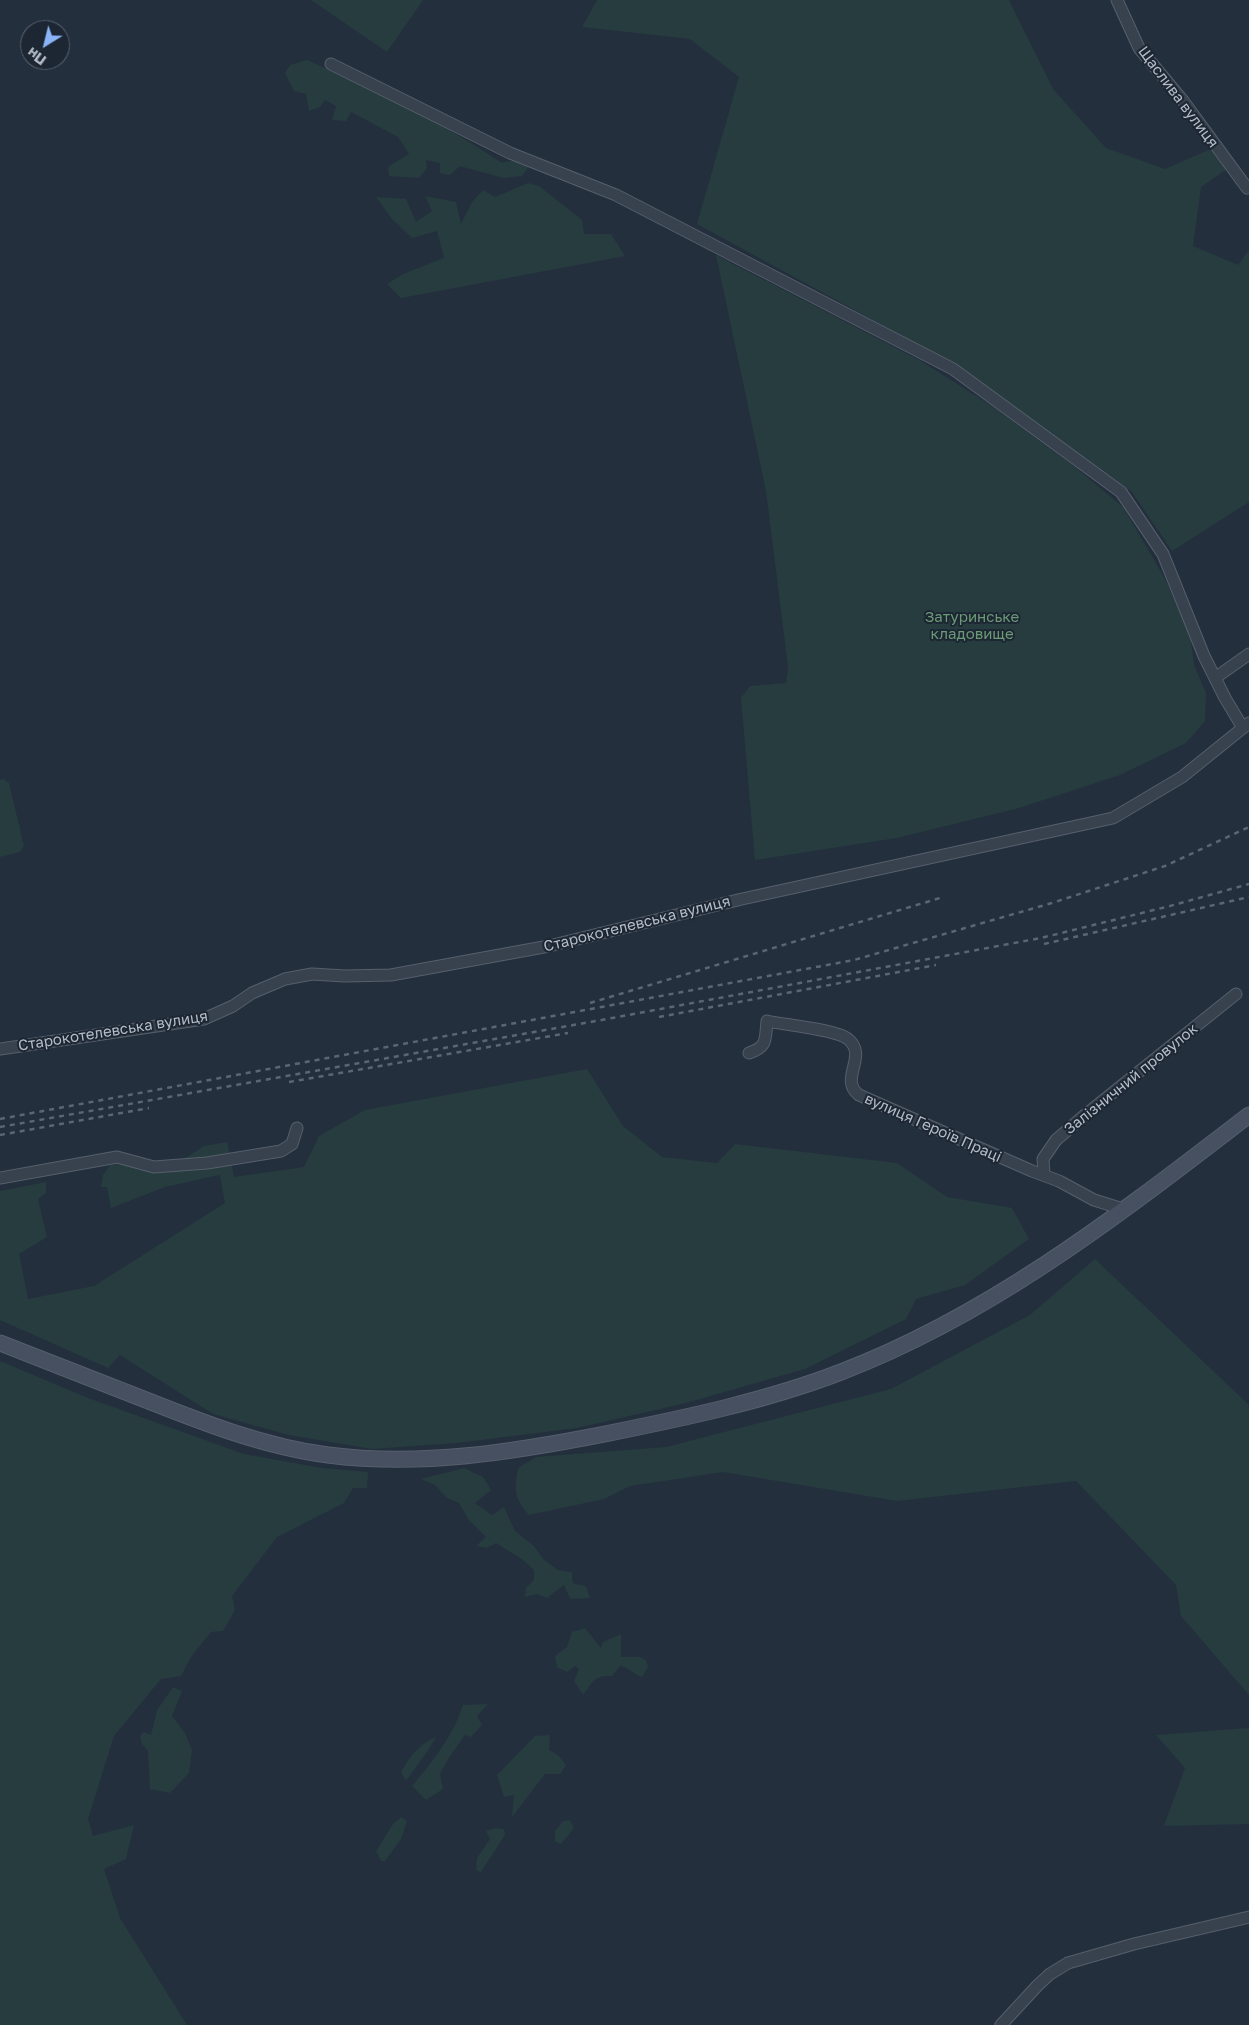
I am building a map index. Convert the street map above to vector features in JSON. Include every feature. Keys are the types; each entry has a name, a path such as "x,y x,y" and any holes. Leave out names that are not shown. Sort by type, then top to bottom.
{"main road":[{"path":"0,1343 194,1419 278,1446 326,1455 385,1460 459,1458 556,1444 740,1403 840,1372 927,1333 977,1307 1066,1251 1247,1122"}],"street":[{"name":"Щаслива вулиця","path":"1117,0 1139,48 1184,102 1248,189"},
{"path":"331,64 502,149 616,195 953,369 1121,492 1163,554 1215,678 1225,698 1246,725"},
{"path":"1215,678 1249,654"},
{"name":"Старокотелевська вулиця","path":"0,1049 204,1018 233,1006 252,993 285,979 312,974 345,976 391,975 549,946 742,899 1114,818 1182,777 1246,725"},
{"name":"Залізничний провулок","path":"1044,1174 1042,1159 1056,1140 1236,994"},
{"name":"вулиця Героїв Праці","path":"749,1053 760,1049 764,1043 767,1021 836,1034 848,1039 855,1048 856,1057 850,1084 853,1091 859,1096 1032,1171 1044,1174 1094,1200 1123,1209"},
{"path":"0,1178 117,1157 154,1167 207,1163 281,1151 292,1144 297,1128"},
{"path":"1002,2025 1038,1984 1050,1974 1068,1964 1134,1944 1249,1917"}],"green space":[{"path":"311,0 423,0 387,52"},
{"path":"597,0 1009,0 1053,89 1106,148 1165,169 1213,148 1227,169 1201,187 1193,246 1238,265 1249,250 1249,502 1172,551 1132,492 959,367 697,224 739,77 690,39 582,27"},
{"path":"307,60 407,107 456,134 502,163 515,160 529,166 522,176 503,178 460,166 450,175 440,173 440,163 426,160 427,168 419,178 389,176 388,167 409,154 398,137 351,112 346,121 332,120 336,106 325,100 320,107 309,111 306,94 294,91 285,73 290,65"},
{"path":"528,183 539,186 582,220 584,234 611,234 625,256 401,298 387,284 403,274 444,258 437,231 412,238 392,219 376,197 406,199 416,222 432,211 425,196 456,202 461,224 472,202 483,190 495,197"},
{"name":"Затуринське кладовище","path":"716,255 921,361 995,408 1075,467 1123,507 1164,577 1190,634 1194,665 1206,693 1205,721 1186,743 1120,775 1019,808 897,838 755,860 741,698 750,686 786,683 788,667 766,491"},
{"path":"4,779 9,783 24,846 20,852 0,857 0,780"},
{"path":"587,1069 623,1126 662,1157 717,1163 735,1144 897,1163 947,1197 1012,1208 1029,1239 965,1285 916,1299 906,1319 805,1369 686,1403 577,1428 457,1443 372,1449 289,1435 213,1414 120,1355 108,1368 0,1320 0,1191 46,1182 46,1193 38,1199 47,1237 19,1254 28,1299 94,1286 225,1203 220,1175 165,1187 111,1208 107,1187 101,1187 103,1175 110,1165 184,1159 204,1146 227,1142 234,1177 304,1167 319,1136 365,1110"},
{"path":"1095,1259 1249,1405 1249,1695 1181,1616 1176,1585 1076,1481 897,1501 723,1472 630,1486 604,1499 529,1515 520,1504 516,1493 518,1468 536,1457 666,1447 891,1389 1030,1315"},
{"path":"0,1361 88,1398 244,1454 322,1468 368,1472 367,1488 353,1488 344,1503 277,1537 232,1596 235,1610 223,1631 211,1632 191,1657 181,1676 161,1679 114,1736 88,1819 93,1836 134,1825 126,1859 104,1869 120,1918 187,2025 0,2025"},
{"path":"464,1468 483,1477 491,1490 475,1503 492,1515 504,1507 515,1531 534,1546 543,1559 558,1570 572,1572 574,1584 586,1586 590,1598 570,1599 564,1585 547,1598 537,1594 525,1597 526,1588 534,1580 534,1570 523,1560 496,1543 487,1548 476,1546 486,1537 468,1519 459,1503 447,1498 435,1485 421,1479"},
{"path":"585,1628 601,1648 603,1642 621,1634 621,1657 640,1657 646,1660 648,1667 642,1677 620,1666 612,1676 594,1680 583,1695 574,1681 579,1669 575,1666 567,1672 557,1667 555,1656 567,1647 572,1632"},
{"path":"173,1687 182,1691 172,1716 185,1733 192,1750 189,1773 170,1793 150,1789 148,1751 142,1744 140,1736 144,1732 151,1735 157,1710"},
{"path":"488,1704 477,1716 482,1725 471,1737 465,1735 440,1774 443,1789 426,1800 412,1786 435,1758 448,1738 463,1705"},
{"path":"1249,1728 1249,1824 1164,1826 1185,1768 1156,1735"},
{"path":"550,1735 549,1750 558,1755 566,1765 560,1774 545,1774 512,1817 514,1795 504,1797 497,1775 535,1736"},
{"path":"436,1737 406,1781 401,1772 408,1761 420,1747"},
{"path":"401,1817 407,1821 401,1839 385,1861 381,1861 376,1851 393,1824"},
{"path":"570,1820 574,1828 561,1844 555,1841 555,1831 563,1821"},
{"path":"495,1828 504,1829 505,1835 481,1872 476,1870 477,1858 490,1839 486,1831"}],"railway":[{"path":"0,1119 854,960 1052,903 1165,866 1249,827"},
{"path":"0,1127 596,1021 1041,938 1249,884"},
{"path":"1044,944 1249,897"},
{"path":"590,1003 940,898"},
{"path":"659,1017 936,965"},
{"path":"289,1082 568,1033"},
{"path":"0,1135 149,1108"}]}
